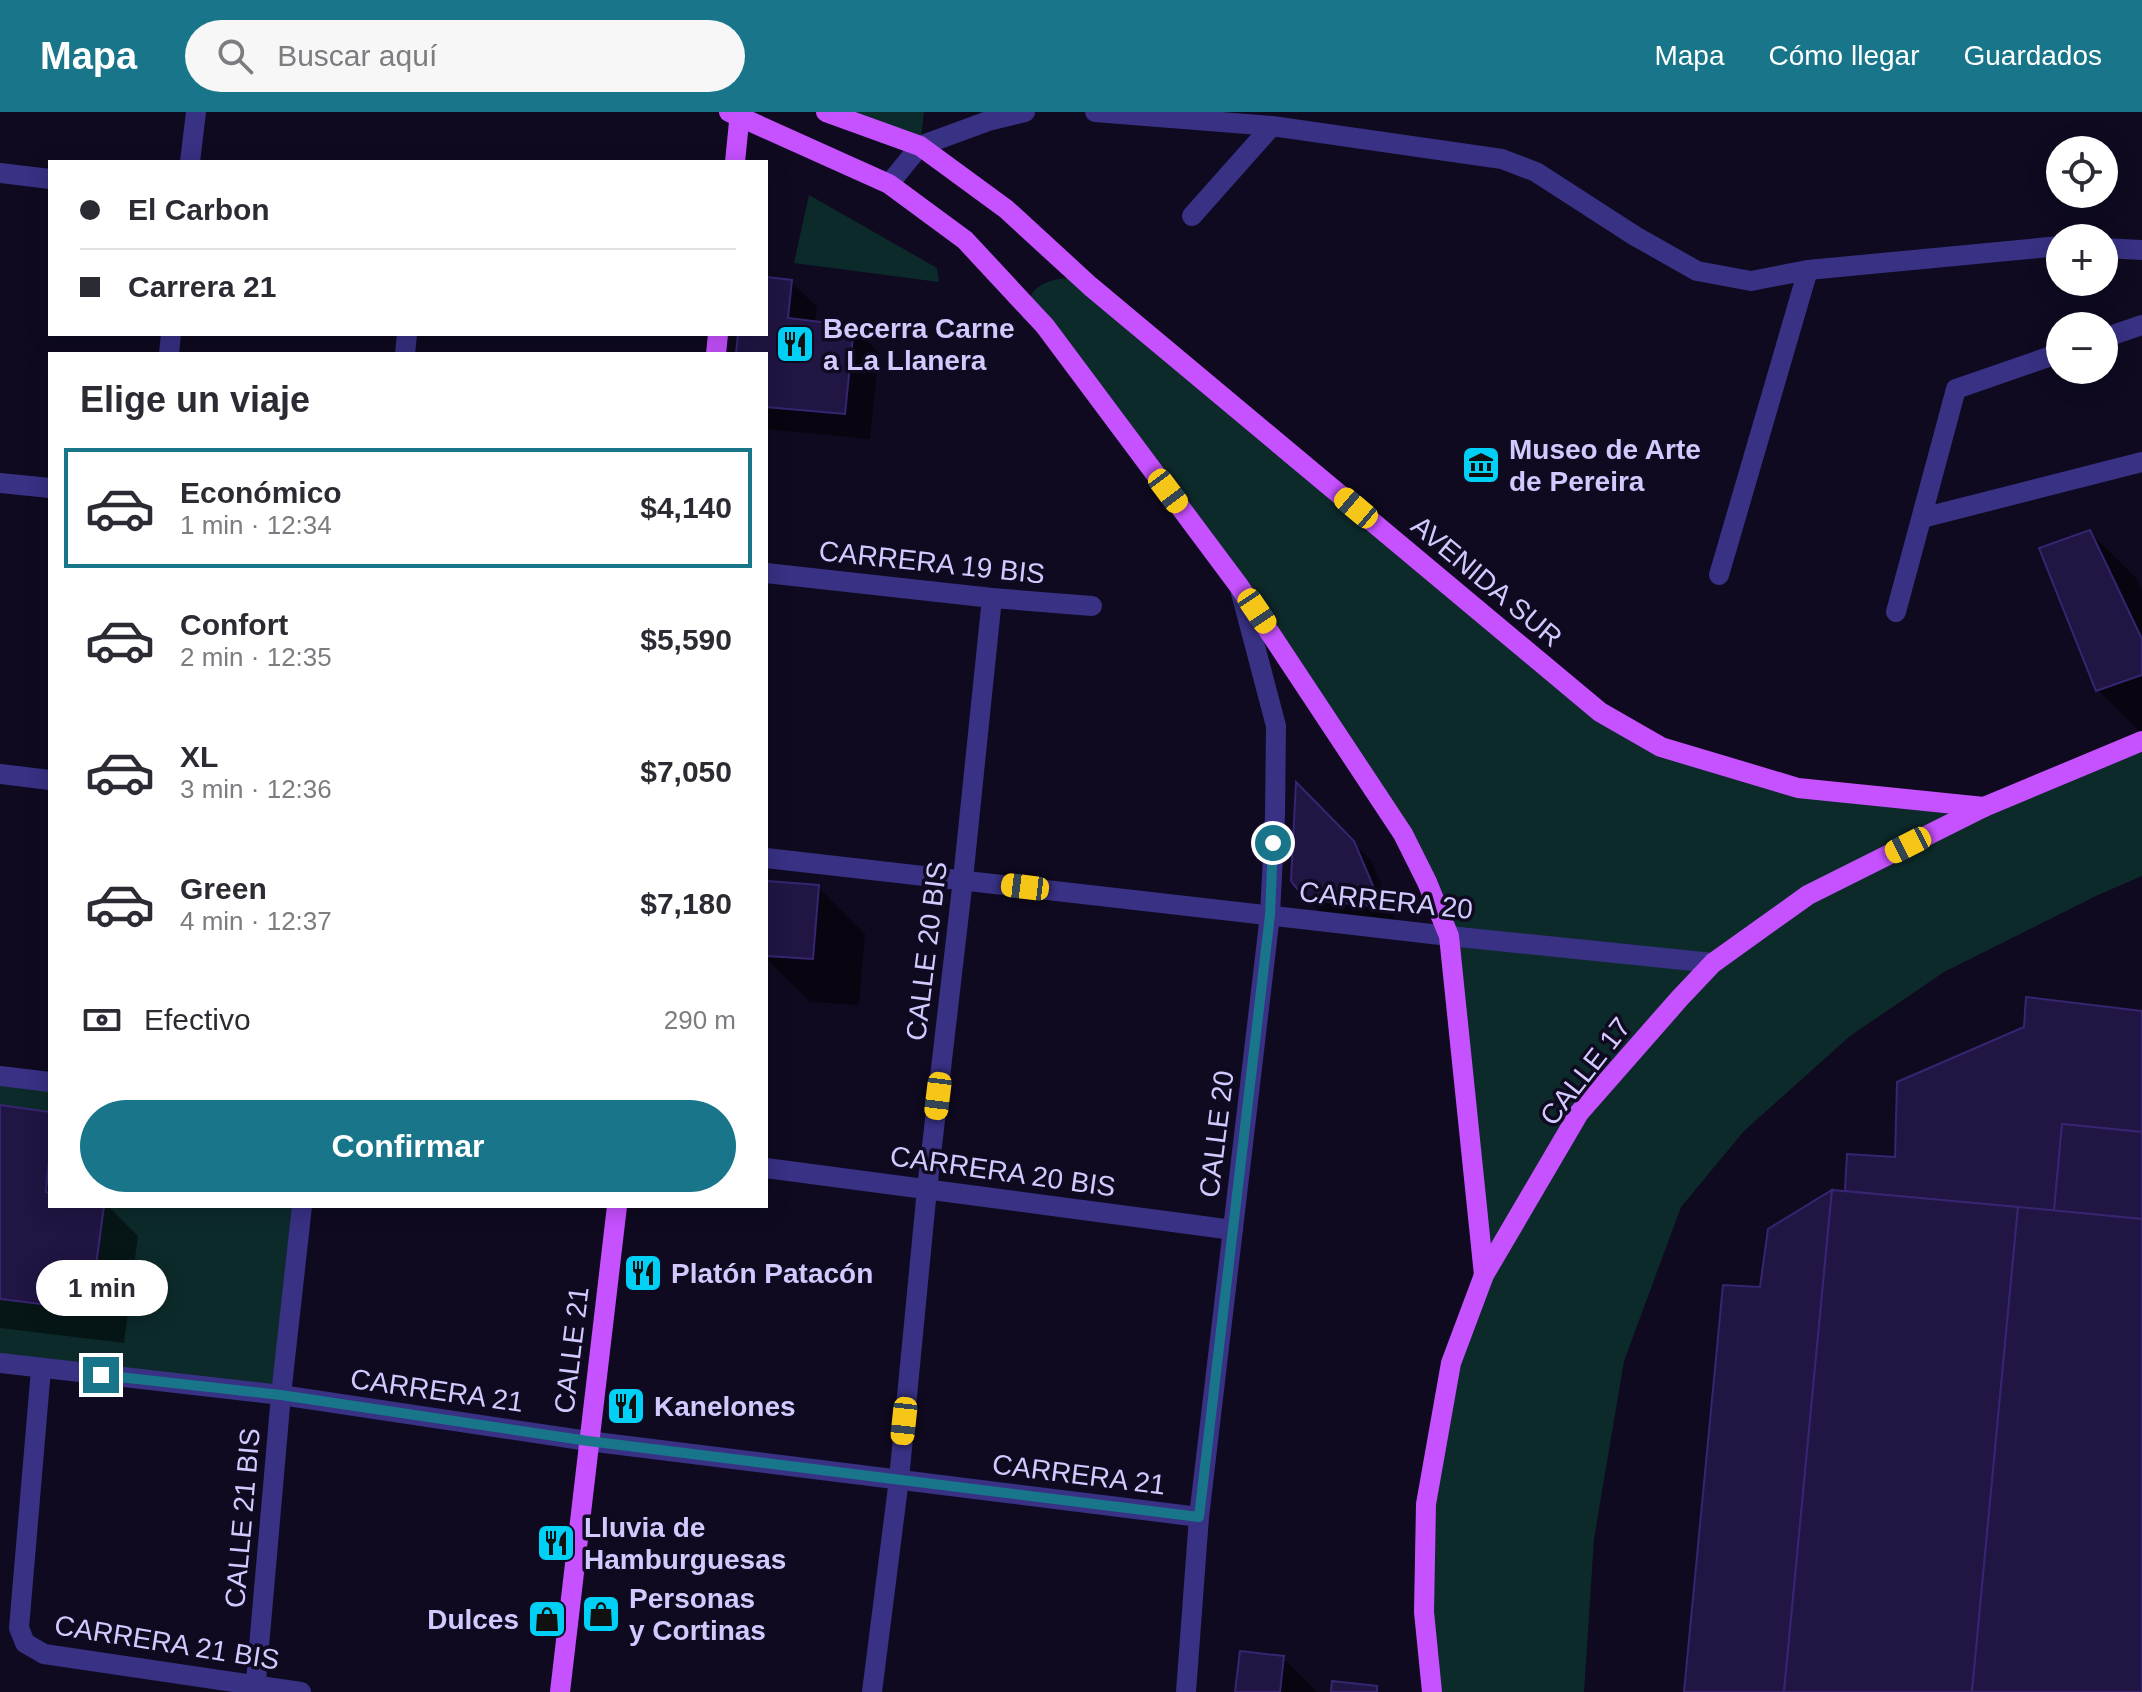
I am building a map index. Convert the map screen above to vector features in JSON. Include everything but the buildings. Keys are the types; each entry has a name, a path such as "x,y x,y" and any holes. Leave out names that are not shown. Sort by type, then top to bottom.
{"main road":[{"path":"729,112 889,184 965,240 1045,326 1239,586 1403,834 1449,936 1484,1275"},
{"path":"735,160 740,112"},
{"name":"AVENIDA SUR","path":"826,112 920,146 1006,209 1090,286 1600,712 1661,747 1798,788 1984,807"},
{"name":"CALLE 17","path":"1432,1692 1424,1612 1426,1504 1451,1363 1484,1275 1579,1113 1713,963 1808,895 1984,807 2142,741"},
{"name":"CALLE 21","path":"560,1692 617,1208"}],"street":[{"path":"190,160 196,112"},
{"path":"889,184 920,146 988,121 1025,112"},
{"path":"1095,112 1272,126 1502,159 1536,172 1635,236 1697,271 1751,281 1808,270 2046,247"},
{"path":"1192,216 1272,126"},
{"path":"0,173 48,179"},
{"path":"2118,249 2142,250"},
{"path":"1719,575 1808,270"},
{"path":"2118,333 2142,325"},
{"path":"1896,612 1956,389 2046,358"},
{"path":"1922,518 2142,462"},
{"path":"0,483 48,488"},
{"name":"CARRERA 19 BIS","path":"768,573 1092,606"},
{"name":"CALLE 20","path":"1186,1692 1199,1517 1270,915 1275,815 1276,726 1239,586"},
{"name":"CALLE 20 BIS","path":"872,1692 899,1479 927,1189 992,598"},
{"path":"0,774 48,780"},
{"name":"CARRERA 20","path":"768,858 1713,963"},
{"path":"0,1076 48,1082"},
{"name":"CARRERA 20 BIS","path":"768,1168 1233,1230"},
{"name":"CALLE 21 BIS","path":"255,1689 281,1395 302,1208"},
{"name":"CARRERA 21","path":"0,1363 281,1395 588,1441 1199,1517"},
{"name":"CARRERA 21 BIS","path":"41,1369 19,1628 25,1643 44,1654 255,1689 301,1692"}],"green space":[{"path":"826,112 924,112 920,146"},
{"path":"809,195 937,268 939,282 794,263"},
{"path":"1072,278 1600,712 1661,747 1798,788 1983,807 2142,741 2142,876 1944,972 1850,1036 1744,1131 1681,1207 1624,1361 1594,1539 1584,1692 1432,1692 1424,1612 1451,1363 1484,1275 1453,977 1403,834 1045,327 1023,319 1025,308 1038,287 1052,280"},
{"path":"0,1076 48,1082 48,1112 0,1105"},
{"path":"104,1208 302,1208 281,1395 0,1363 0,1299 90,1310"}],"place":[{"name":"Becerra Carne a La Llanera","path":"795,344"},
{"name":"Museo de Arte de Pereira","path":"1481,465"},
{"name":"Platón Patacón","path":"643,1273"},
{"name":"Kanelones","path":"626,1406"},
{"name":"Lluvia de Hamburguesas","path":"556,1543"},
{"name":"Personas y Cortinas","path":"601,1614"},
{"name":"Dulces","path":"547,1619"}],"route":[{"path":"101,1375 281,1395 588,1441 1199,1517 1270,915 1273,843"}]}
